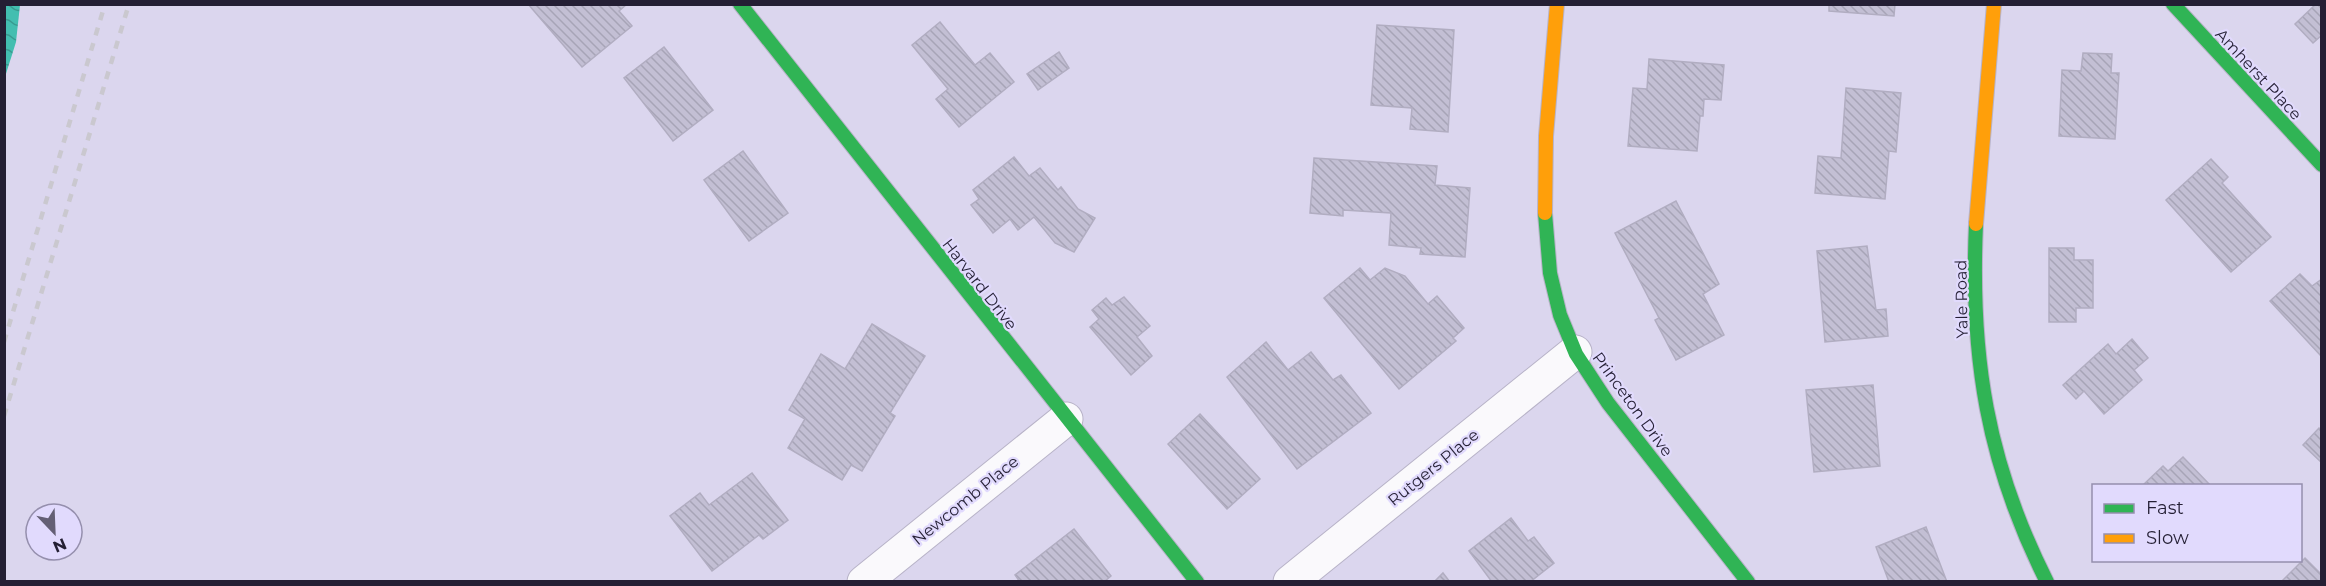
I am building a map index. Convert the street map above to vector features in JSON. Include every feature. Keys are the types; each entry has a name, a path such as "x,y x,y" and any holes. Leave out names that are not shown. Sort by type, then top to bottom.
{"street":[{"name":"Harvard Drive","path":"740,4 1197,582"},
{"name":"Princeton Drive","path":"1557,4 1544,172 1545,213 1555,290 1575,352 1608,403 1748,582"},
{"name":"Yale Road","path":"1994,4 1976,261 1976,323 1981,383 1991,436 2004,476 2031,552 2047,582"},
{"name":"Amherst Place","path":"2173,4 2322,165"},
{"name":"Rutgers Place","path":"1290,582 1575,352"},
{"name":"Newcomb Place","path":"864,582 1066,419"}],"water":[{"path":"5,4 20,5 16,42 5,77"}],"building":[{"path":"528,4 627,4 619,11 632,26 582,67"},
{"path":"1829,4 1895,4 1894,16 1829,11"},
{"path":"2316,4 2322,4 2322,35 2313,43 2295,24"},
{"path":"940,22 975,65 990,53 1014,82 959,127 936,99 948,89 912,45"},
{"path":"1377,25 1454,30 1448,132 1410,129 1412,108 1371,105"},
{"path":"664,47 713,110 673,141 624,78"},
{"path":"1059,52 1069,68 1038,90 1027,74"},
{"path":"2083,53 2112,54 2111,73 2119,73 2115,139 2059,136 2062,70 2081,71"},
{"path":"1649,59 1724,65 1721,100 1704,99 1697,151 1628,146 1633,88 1647,89"},
{"path":"1846,88 1901,93 1896,152 1889,151 1885,199 1815,193 1818,156 1841,158"},
{"path":"743,151 788,213 749,241 704,180"},
{"path":"1014,157 1029,176 1040,168 1058,190 1061,187 1078,209 1095,218 1074,252 1055,243 1034,217 1018,230 1010,219 993,233 971,205 979,199 973,190"},
{"path":"1314,158 1437,166 1435,185 1470,188 1465,257 1420,254 1421,248 1389,245 1391,213 1343,210 1343,216 1310,213"},
{"path":"2211,159 2228,177 2222,183 2271,237 2231,272 2166,200"},
{"path":"1676,201 1719,284 1703,294 1724,335 1676,360 1655,320 1659,318 1615,233"},
{"path":"1867,246 1876,310 1886,309 1888,336 1825,342 1817,251"},
{"path":"2049,248 2074,248 2074,260 2093,260 2093,308 2076,308 2076,322 2049,322"},
{"path":"1360,268 1370,280 1385,268 1405,276 1428,304 1437,296 1464,328 1453,338 1456,341 1399,389 1324,298"},
{"path":"2300,274 2312,286 2322,279 2322,357 2270,301"},
{"path":"1124,297 1150,326 1137,337 1152,356 1131,375 1090,327 1099,319 1092,310 1106,298 1112,305"},
{"path":"872,324 925,356 890,413 895,416 862,471 851,465 842,480 788,448 805,419 789,410 821,354 845,369"},
{"path":"2132,339 2148,358 2134,370 2142,380 2104,414 2084,391 2076,399 2063,385 2108,344 2116,354"},
{"path":"1266,342 1288,370 1311,352 1333,380 1341,375 1371,413 1297,469 1227,377"},
{"path":"1873,385 1880,466 1814,472 1806,390"},
{"path":"1200,414 1260,479 1227,509 1168,444"},
{"path":"2319,428 2322,431 2322,463 2303,445"},
{"path":"2183,457 2209,484 2144,484 2163,466 2168,471"},
{"path":"752,473 788,520 763,539 759,535 712,571 670,516 700,493 709,505"},
{"path":"1511,518 1528,541 1534,537 1554,563 1530,582 1492,582 1469,551"},
{"path":"1926,527 1947,582 1889,582 1876,547"},
{"path":"1074,529 1111,576 1104,582 1020,582 1015,575"},
{"path":"2305,558 2322,575 2322,582 2281,582 2302,562"},
{"path":"1443,573 1450,582 1434,582"}],"railway":[{"path":"4,342 105,4"},
{"path":"4,416 129,4"}],"traffic: fast":[{"path":"740,4 1197,582"},
{"path":"2173,4 2322,165"},
{"path":"1545,213 1550,273 1560,315 1576,354 1608,403 1748,582"},
{"path":"1976,224 1976,319 1987,408 2010,495 2026,538 2047,582"}],"traffic: slow":[{"path":"1545,213 1546,136 1557,4"},
{"path":"1976,224 1994,4"}]}
